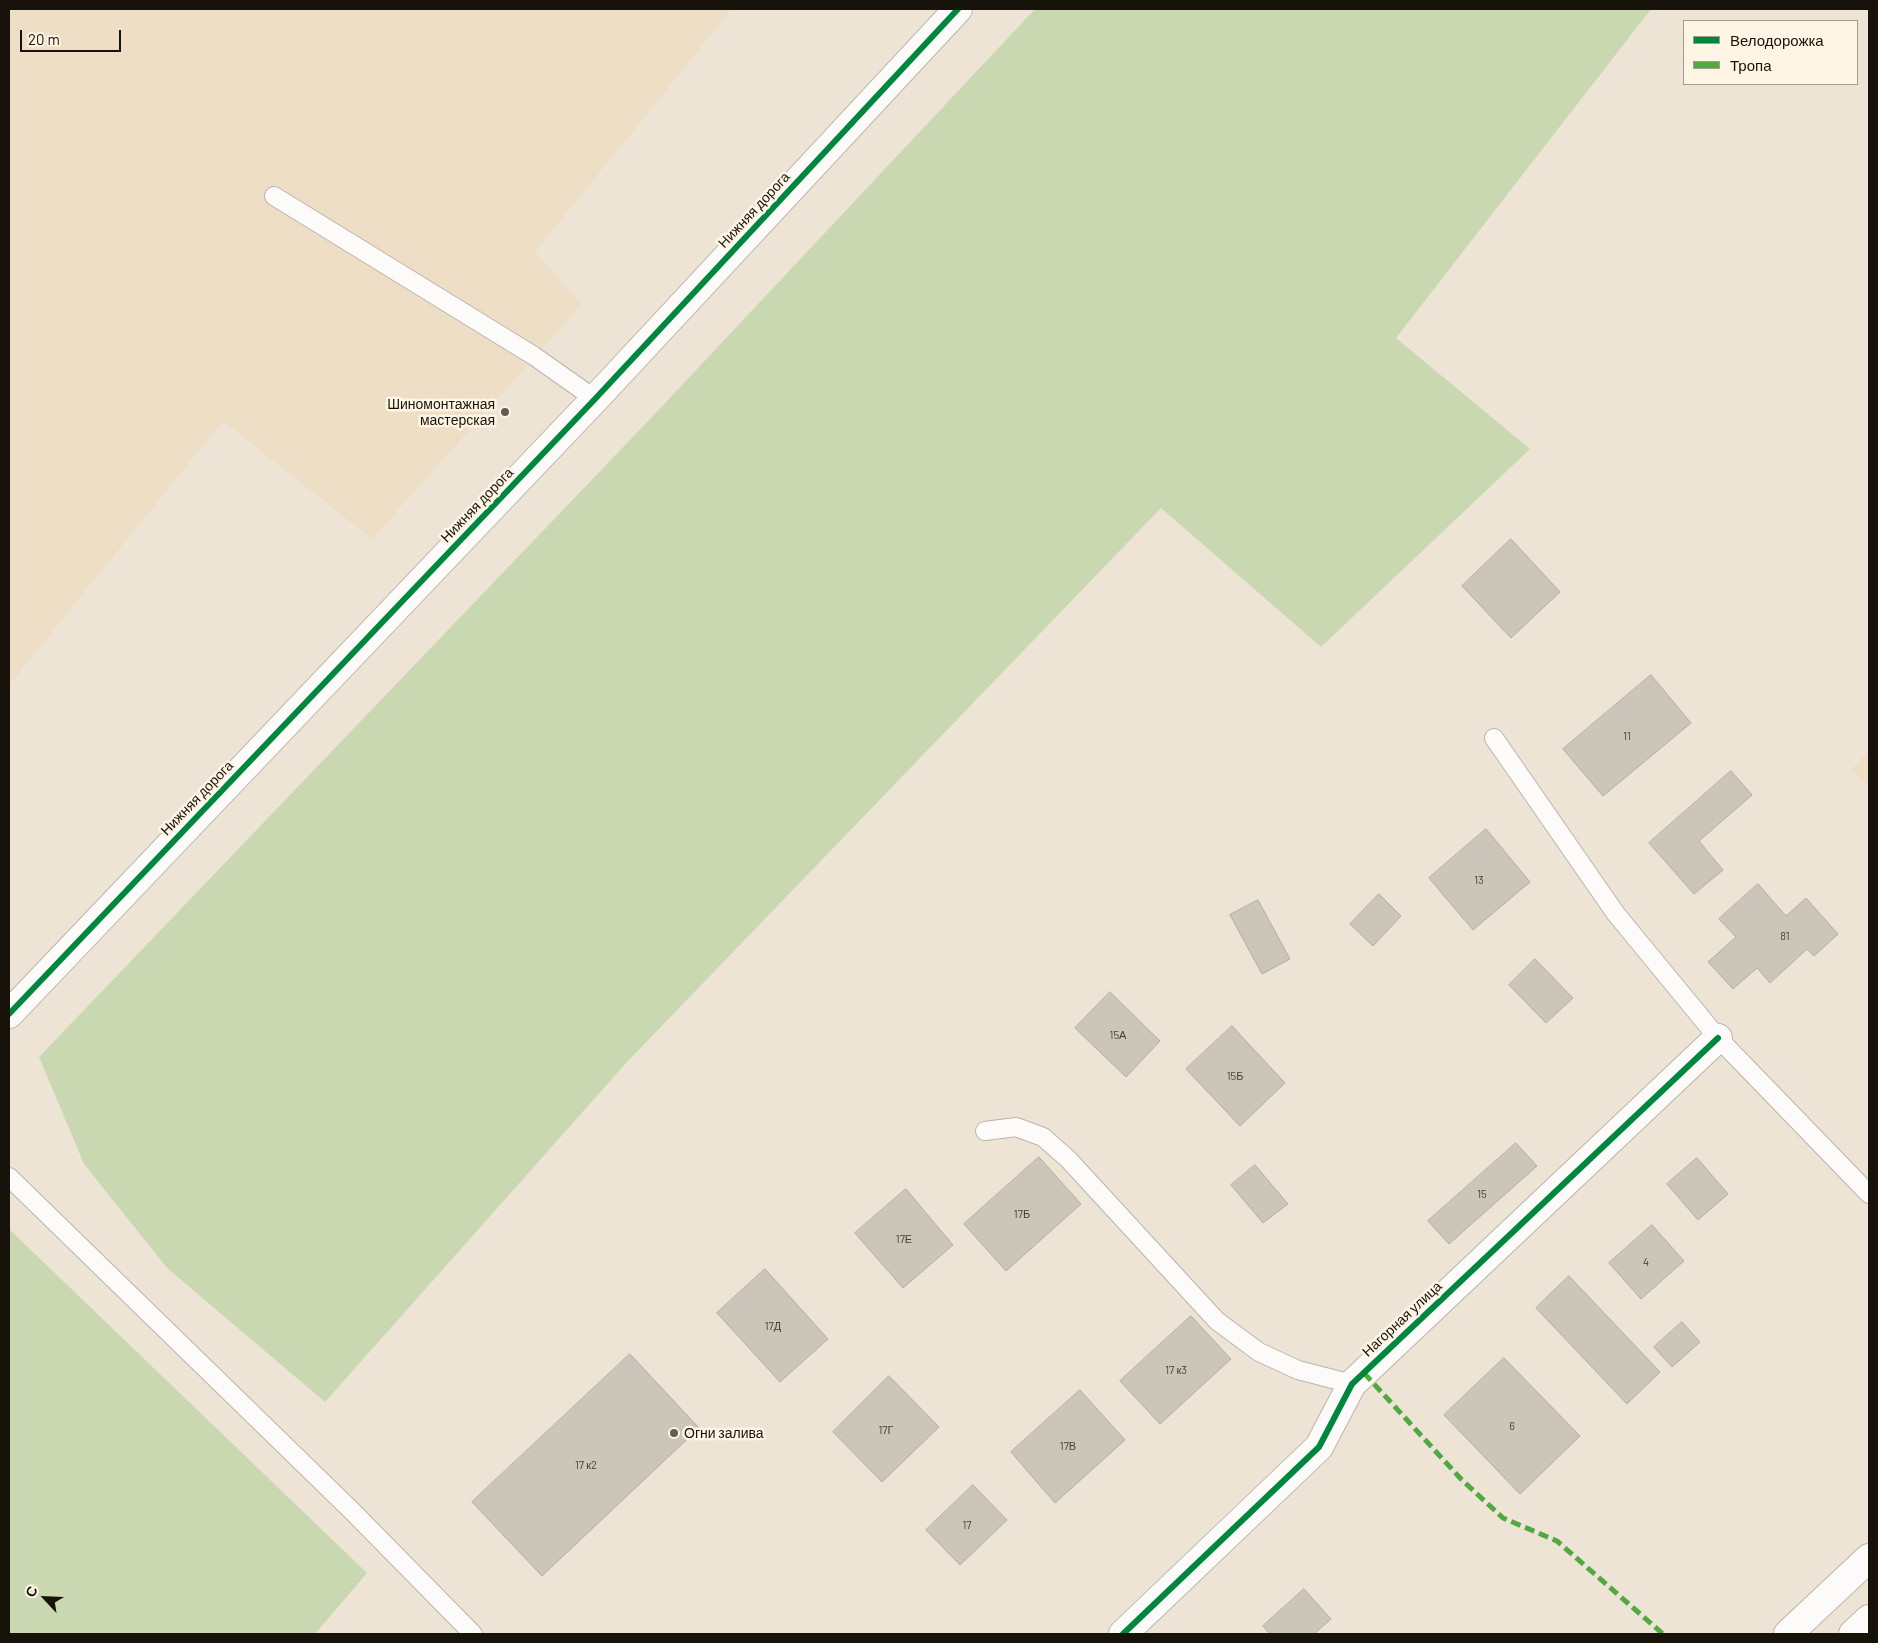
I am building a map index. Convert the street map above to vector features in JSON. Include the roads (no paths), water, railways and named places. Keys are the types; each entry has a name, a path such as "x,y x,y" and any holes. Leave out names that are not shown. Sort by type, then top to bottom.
{"street":[{"name":"Нижняя дорога","path":"9,1014 595,399 958,9"},
{"name":"Нагорная улица","path":"1123,1634 1319,1446 1352,1384 1718,1038"},
{"path":"1788,1634 1867,1564"},
{"path":"1852,1634 1869,1619"}],"lane":[{"path":"274,196 534,356 595,399"},
{"path":"1494,738 1616,914 1718,1038 1869,1194"},
{"path":"985,1131 1016,1127 1043,1137 1068,1159 1217,1321 1259,1352 1298,1370 1352,1384"},
{"path":"9,1177 352,1511 473,1634"}],"place":[{"name":"Шиномонтажная мастерская","path":"505,412"},
{"name":"Огни залива","path":"674,1433"}]}
